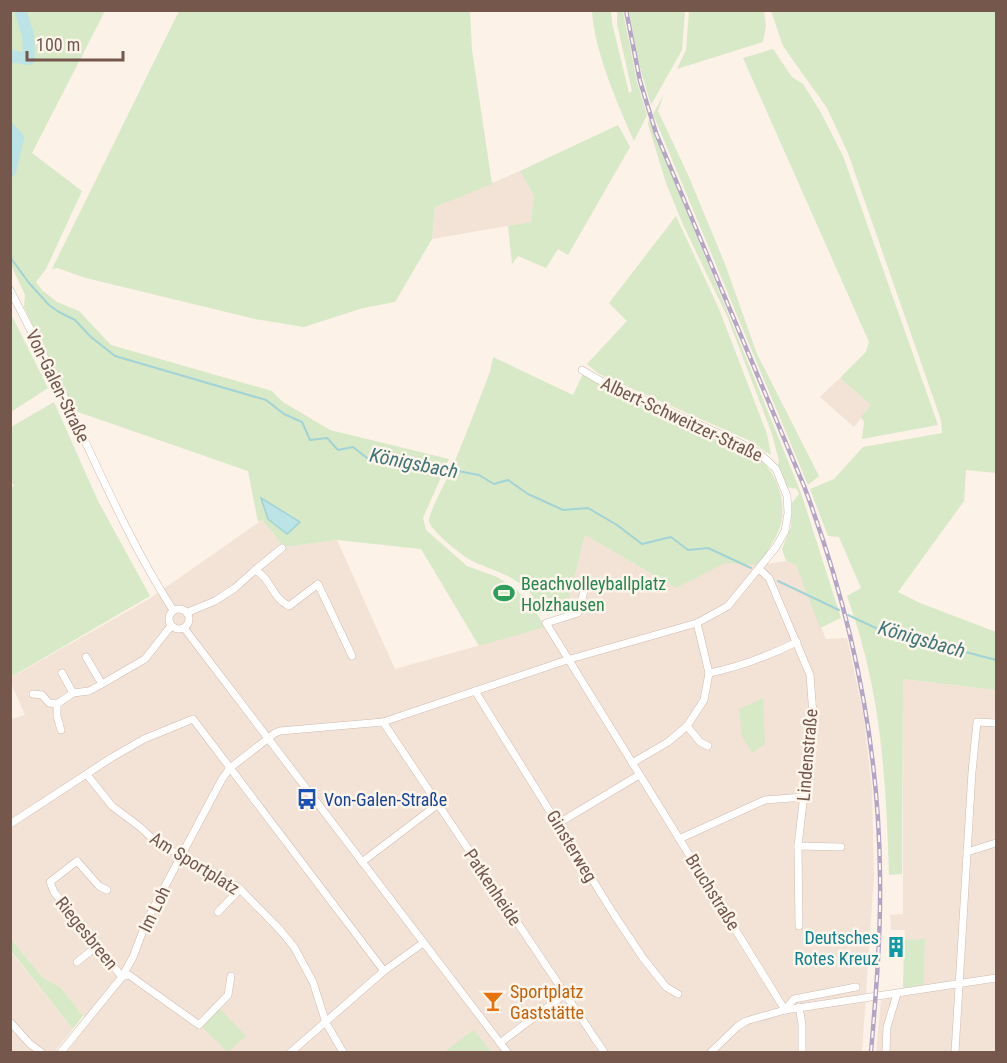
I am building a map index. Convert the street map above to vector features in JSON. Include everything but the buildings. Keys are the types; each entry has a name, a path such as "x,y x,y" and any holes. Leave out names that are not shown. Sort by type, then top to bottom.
{"street":[{"name":"Von-Galen-Straße","path":"10,290 60,387 113,503 159,589 173,610"},
{"name":"Albert-Schweitzer-Straße","path":"268,738 280,731 383,722 567,660 697,623 728,606 759,569 785,531 788,513 787,496 776,469 770,461 740,443 597,379 582,369"},
{"path":"188,612 225,594 282,548"},
{"name":"Lindenstraße","path":"759,569 769,578 810,675 813,714 798,846 799,926"},
{"path":"255,570 262,574 279,601 289,606 318,584 352,656"},
{"path":"567,660 546,623 578,613 586,584"},
{"path":"33,694 42,695 49,703 57,704 74,693 88,691 102,684 145,659 171,626 169,615 173,610 183,609 188,612 189,624 180,630 171,626"},
{"path":"632,763 668,742 687,726 704,700 709,673 697,623"},
{"path":"184,628 507,1053"},
{"path":"709,673 736,668 768,657 797,642"},
{"path":"86,657 102,684"},
{"name":"Bruchstraße","path":"567,660 785,1010"},
{"path":"62,673 74,693"},
{"name":"Ginsterweg","path":"475,691 643,958 666,987 678,993"},
{"path":"57,704 57,716 61,730"},
{"path":"10,824 144,739 193,719 384,971"},
{"name":"Patkenheide","path":"383,722 604,1053"},
{"path":"955,1053 977,722 996,723"},
{"path":"687,726 700,742 708,746"},
{"name":"Im Loh","path":"61,1053 122,977 133,957 147,921 222,778 230,768 268,738"},
{"path":"559,823 639,775"},
{"name":"Am Sportplatz","path":"88,776 112,806 157,843 240,889 294,947 313,982 326,1023 344,1053"},
{"path":"679,839 765,800 804,797"},
{"path":"362,862 437,805"},
{"path":"967,852 996,843"},
{"path":"798,846 841,848"},
{"name":"Riegesbreen","path":"107,890 99,886 77,861 50,882 54,892 122,977 129,975 199,1025 228,995 231,976"},
{"path":"218,912 240,889"},
{"path":"291,1053 384,971 423,943"},
{"path":"77,962 97,946"},
{"path":"711,1053 736,1027 746,1021 799,1006 897,994 996,978"},
{"path":"785,1010 794,999 856,987"},
{"path":"500,1043 565,994"},
{"path":"886,1053 887,1026 897,994"},
{"path":"799,1006 802,1024 802,1053"},
{"path":"10,1022 41,1053"}],"shaded area":[{"path":"520,171 534,196 531,222 432,239 435,207"},
{"path":"840,378 871,405 854,427 820,397"},
{"path":"262,520 284,547 337,540 395,669 562,622 585,535 676,588 725,562 759,565 786,561 796,565 826,639 847,638 863,712 872,788 874,877 862,1052 67,1052 91,1021 83,1016 61,988 42,977 11,939 11,719 25,715 10,678 149,599"},
{"path":"903,679 996,690 996,1052 876,1052 881,1000 924,993 925,940 904,940 905,930 891,930 890,915 903,914"},
{"path":"10,951 73,1029 54,1052 11,1052"}],"green space":[{"path":"10,11 105,11 32,153 82,191 46,269 36,282 42,290 57,302 79,311 111,345 272,391 283,402 330,430 449,459 423,518 426,530 467,566 497,577 515,588 533,607 545,627 479,646 421,549 337,540 284,547 262,520 258,522 248,471 78,412 74,402 67,396 24,307 25,295 11,265"},
{"path":"179,11 470,11 472,50 492,184 435,207 432,239 395,302 363,308 304,327 255,319 86,278 57,268 52,269"},
{"path":"592,11 611,11 629,93 632,91 617,24 617,11 623,11 637,82 647,115 634,141 602,60"},
{"path":"629,11 685,11 682,50 651,105 638,61"},
{"path":"689,11 764,11 766,26 763,42 677,69 686,50"},
{"path":"771,11 996,11 996,473 966,470 964,501 898,592 920,603 996,632 996,690 903,679 902,874 889,875 880,734 867,665 847,596 861,588 839,537 828,536 810,489 834,479 863,447 942,433 941,420 848,153 827,108 783,46"},
{"path":"773,49 792,77 803,84 843,156 938,425 862,439 864,422 861,417 871,405 840,378 866,352 869,342 743,58"},
{"path":"664,94 658,111 689,177 725,264 757,354 819,476 808,485 653,114"},
{"path":"649,119 801,493 841,618 820,628 796,565 786,561 782,549 791,527 792,503 799,494 797,489 786,487 777,468 779,461 772,434 727,316 684,227 666,183 648,124"},
{"path":"618,125 630,147 568,255 558,249 546,268 518,256 512,264 508,226 531,222 534,196 520,171"},
{"path":"676,216 719,309 767,434 771,455 748,440 599,374 587,364 627,321 609,303"},
{"path":"10,312 48,388 11,412 10,412"},
{"path":"493,357 573,395 583,374 757,456 774,477 782,505 782,514 775,539 759,565 725,563 676,588 585,535 567,605 544,613 529,592 513,579 472,561 454,549 429,521 466,434 490,372"},
{"path":"54,402 98,501 150,596 11,677 10,489 14,486 11,481 11,427"},
{"path":"763,698 765,744 752,753 742,736 739,709"},
{"path":"11,939 42,977 61,988 83,1016 73,1029 11,951"},
{"path":"925,939 924,985 903,988 904,940"},
{"path":"219,1008 246,1036 228,1052 201,1026"},
{"path":"474,1030 491,1052 444,1052"}],"water":[{"path":"261,498 300,522 287,534 268,519"}],"waterway":[{"path":"10,56 29,59 28,35 20,10"},
{"path":"10,129 18,138 10,171"},
{"name":"Königsbach","path":"10,257 49,305 75,320 91,337 115,356 266,400 284,414 302,422 310,440 327,438 338,450 353,447 367,458 383,457 479,475 494,484 508,480 528,494 563,510 588,508 617,525 642,544 671,537 688,550 708,548 751,568"},
{"name":"Königsbach","path":"778,581 839,610"},
{"name":"Königsbach","path":"848,615 878,629 996,660"}],"railway":[{"path":"626,10 640,81 656,133 804,486 836,581 848,629 868,727 878,826 880,920 871,1052"}],"place":[{"name":"Beachvolleyballplatz Holzhausen","path":"504,593"},
{"name":"Von-Galen-Straße","path":"307,799"},
{"name":"Deutsches Rotes Kreuz","path":"896,947"},
{"name":"Sportplatz Gaststätte","path":"493,1001"}]}
